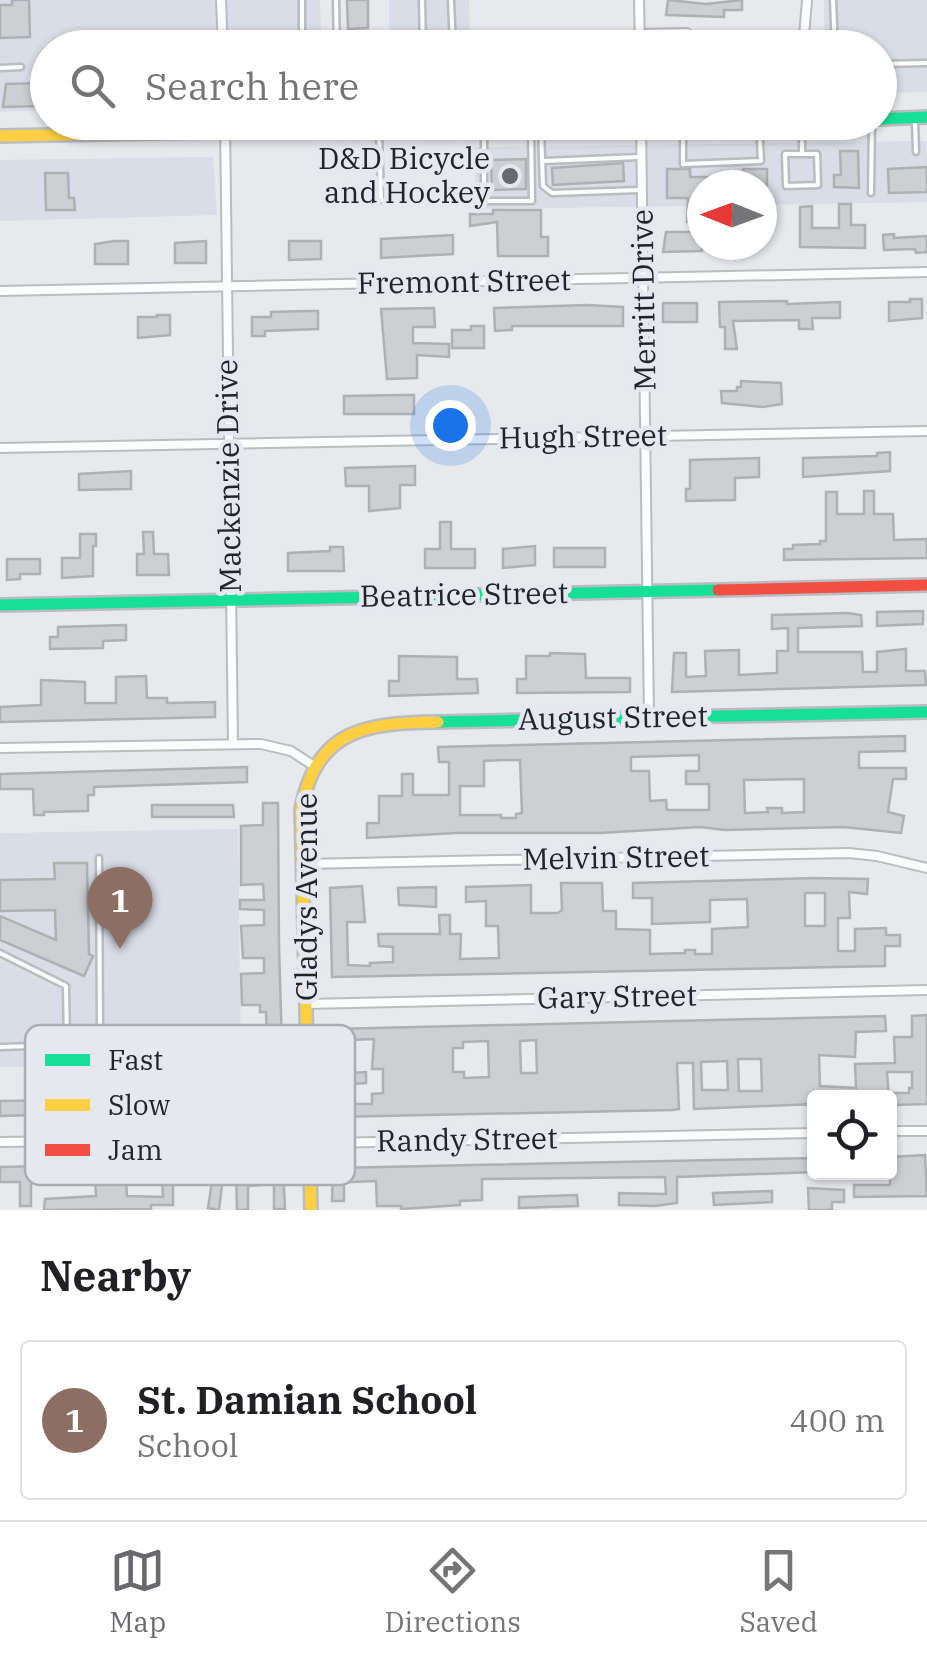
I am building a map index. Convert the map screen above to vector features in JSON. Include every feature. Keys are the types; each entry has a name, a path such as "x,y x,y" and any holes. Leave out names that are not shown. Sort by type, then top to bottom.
{"street":[{"path":"221,0 222,30"},
{"path":"640,0 640,30"},
{"path":"804,30 806,0"},
{"path":"0,136 30,135"},
{"name":"Mackenzie Drive","path":"225,140 233,744"},
{"name":"Merritt Drive","path":"642,140 649,718"},
{"name":"Fremont Street","path":"0,291 927,272"},
{"name":"Hugh Street","path":"0,448 927,431"},
{"name":"Beatrice Street","path":"0,605 927,586"},
{"name":"August Street","path":"314,766 342,737 377,724 927,712"},
{"path":"0,748 233,744 278,747 314,766"},
{"name":"Gladys Avenue","path":"306,1025 301,809 306,782 314,766"},
{"name":"Melvin Street","path":"304,864 850,853 927,868"},
{"name":"Gary Street","path":"306,1004 927,990"},
{"path":"897,1132 927,1131"},
{"name":"Randy Street","path":"355,1143 807,1133"},
{"name":"Randy Street","path":"0,1142 25,1142"},
{"name":"Gladys Avenue","path":"310,1185 310,1210"}],"lane":[{"path":"302,0 302,30"},
{"path":"336,0 337,30"},
{"path":"422,0 423,30"},
{"path":"451,0 452,30"},
{"path":"832,0 834,30"},
{"path":"897,64 927,63"},
{"path":"0,68 22,67"},
{"path":"916,152 921,118"},
{"path":"379,140 381,200"},
{"path":"484,140 484,201 532,201 535,140"},
{"path":"539,140 544,186 552,194 642,190"},
{"path":"683,140 683,164 761,161 760,140"},
{"path":"802,140 802,154"},
{"path":"871,194 872,140"},
{"path":"785,154 802,154 818,154 818,185 786,186 785,154"},
{"path":"544,161 642,157"},
{"path":"98,858 100,1025"},
{"path":"0,953 66,986 67,1025"},
{"path":"0,1047 25,1046"}],"shaded area":[{"path":"0,0 320,0 321,30 30,30 30,111 0,112"},
{"path":"389,0 469,0 470,30 389,30"},
{"path":"824,0 927,0 927,92 897,93 897,30 825,30"},
{"path":"927,141 927,202 777,205 777,170 687,170 687,206 476,209 475,147"},
{"path":"213,157 217,215 0,221 0,160"},
{"path":"238,829 240,1025 25,1025 25,1067 0,1067 0,833"}],"building":[{"path":"12,0 29,0 30,37 0,38 0,5 12,5"},
{"path":"347,0 368,0 368,28 348,29"},
{"path":"668,0 706,4 742,0 742,10 724,10 724,17 666,15"},
{"path":"30,83 30,106 3,107 6,84"},
{"path":"840,151 858,151 859,188 834,187 834,175 841,175"},
{"name":"D&D Bicycle and Hockey","path":"526,159 526,189 492,190 491,160"},
{"path":"623,163 624,181 553,185 552,168"},
{"path":"927,167 927,192 889,193 888,169"},
{"path":"667,169 690,169 687,198 667,198"},
{"path":"45,173 68,173 69,198 74,198 75,210 46,210"},
{"path":"839,204 851,204 851,225 865,225 865,248 800,247 800,207 812,206 812,228 839,228"},
{"path":"493,210 541,210 541,237 548,237 548,256 498,256 497,222 470,226 470,214 493,214"},
{"path":"666,232 687,232 687,251 663,252"},
{"path":"894,234 894,238 927,236 927,252 884,250 883,235"},
{"path":"453,235 453,254 381,258 381,239"},
{"path":"128,241 128,264 95,264 95,244"},
{"path":"206,241 206,263 175,263 175,243"},
{"path":"289,241 321,241 321,259 289,260"},
{"path":"922,299 922,318 889,321 889,302"},
{"path":"719,302 840,302 840,318 812,318 813,329 799,329 799,320 733,321 737,349 725,349"},
{"path":"663,303 697,303 697,322 663,322"},
{"path":"623,307 623,326 512,326 512,330 495,331 494,308"},
{"path":"434,308 435,327 413,327 413,343 449,344 449,357 417,355 417,378 387,379 381,309"},
{"path":"318,311 318,329 265,331 265,336 252,336 252,317 271,317 271,312"},
{"path":"170,315 170,335 138,338 138,317"},
{"path":"471,326 484,326 484,348 452,348 452,330 471,330"},
{"path":"741,381 781,383 782,404 763,407 722,403 721,391 737,391"},
{"path":"414,395 414,414 344,414 344,396"},
{"path":"890,452 890,471 803,477 803,458 877,456"},
{"path":"759,458 759,477 735,478 735,500 686,501 690,460"},
{"path":"415,466 415,485 400,485 400,508 369,511 369,486 346,486 345,468"},
{"path":"131,471 131,489 79,490 79,474"},
{"path":"864,491 874,491 874,514 893,514 894,540 927,539 927,558 784,560 784,549 826,541 826,492 837,492 837,514 864,514"},
{"path":"440,522 451,522 451,549 475,549 475,568 425,568 425,549 440,549"},
{"path":"143,532 153,532 154,554 168,554 169,575 137,575 137,554 144,554"},
{"path":"80,534 96,534 93,576 62,578 62,558 80,558"},
{"path":"535,546 535,565 503,568 503,549"},
{"path":"330,547 343,547 344,571 288,571 288,553 330,551"},
{"path":"554,548 605,548 605,567 554,567"},
{"path":"7,559 40,559 40,574 20,574 20,579 7,580"},
{"path":"923,611 923,624 877,626 877,612"},
{"path":"772,615 861,615 862,626 798,628 798,652 862,652 863,672 877,672 877,652 906,649 906,671 925,671 926,685 672,692 674,653 686,653 686,677 706,676 705,651 739,650 739,675 777,673 777,651 788,651 788,628 772,629"},
{"path":"126,625 126,640 103,641 103,648 50,649 50,637 58,637 58,627"},
{"path":"585,654 586,678 630,678 630,692 517,693 517,679 526,679 526,656"},
{"path":"399,656 457,657 457,679 477,679 478,693 389,696 389,681 399,681"},
{"path":"146,676 147,698 167,698 167,703 215,702 215,717 0,722 0,707 41,705 41,680 85,682 85,703 116,703 116,677"},
{"path":"905,736 905,751 859,752 859,768 906,768 906,779 893,779 888,812 904,816 901,833 843,827 700,827 367,838 367,823 379,823 379,796 402,796 402,774 413,774 413,795 449,795 449,762 439,762 438,747","holes":["699,755 699,771 686,771 686,784 709,784 709,810 667,810 666,800 650,801 649,771 631,771 631,757","520,760 522,813 516,814 516,818 460,815 460,786 484,786 484,761","804,779 804,812 782,813 782,808 767,808 768,812 745,813 744,780"]},
{"path":"247,767 247,782 94,787 94,795 88,795 88,811 44,815 34,815 33,789 0,789 0,774"},
{"path":"263,803 278,803 281,1025 266,1025 266,1012 260,1012 260,1005 242,1005 241,974 264,973 264,958 243,958 241,926 264,925 264,910 240,909 240,900 264,900 263,884 241,885 241,826 263,825"},
{"path":"152,805 233,805 234,817 152,817"},
{"path":"54,863 87,863 89,954 93,956 84,976 0,940 0,916 56,940 55,910 0,911 0,880 55,879"},
{"path":"868,879 867,894 849,892 850,918 838,918 838,951 855,951 855,929 886,928 886,935 900,935 900,946 885,946 885,966 332,977 330,888 362,886 365,922 347,922 348,965 393,962 393,947 379,946 378,934 440,934 439,915 450,915 450,934 461,934 460,959 499,958 498,926 486,926 486,901 466,902 466,887 531,885 531,913 558,913 562,910 561,883 602,883 603,911 616,911 616,929 650,930 650,954 695,950 695,954 712,954 712,929 748,927 747,899 710,900 710,922 652,924 652,898 633,898 633,883","holes":["805,893 825,893 825,926 805,926"]},
{"path":"436,887 436,907 399,905 398,888"},
{"path":"927,1015 927,1104 897,1105 897,1093 909,1093 912,1088 912,1072 887,1072 888,1090 807,1090 807,1104 694,1109 693,1063 677,1063 679,1109 673,1110 355,1117 355,1104 372,1104 372,1094 383,1093 383,1069 372,1069 374,1039 355,1040 355,1028 885,1016 886,1031 856,1032 855,1057 819,1055 820,1086 856,1088 855,1064 895,1063 894,1037 912,1037 912,1016","holes":["536,1040 537,1073 521,1073 520,1041","488,1041 489,1077 464,1078 464,1072 453,1072 453,1048 463,1048 463,1042","738,1059 761,1059 762,1091 739,1091","727,1061 728,1090 702,1090 701,1062"]},
{"path":"366,1072 366,1083 355,1084 355,1073"},
{"path":"0,1101 25,1101 25,1115 0,1116"},
{"path":"925,1155 927,1196 854,1197 854,1185 890,1185 890,1180 897,1180 897,1157"},
{"path":"807,1158 807,1172 677,1177 677,1203 655,1206 619,1205 619,1193 666,1194 665,1177 482,1179 482,1200 401,1209 377,1206 376,1181 355,1182 355,1168"},
{"path":"25,1166 25,1185 31,1185 31,1206 20,1206 20,1182 0,1182 0,1167"},
{"path":"95,1185 126,1185 127,1196 163,1197 162,1185 173,1185 173,1205 151,1205 151,1209 44,1210 45,1199 96,1196"},
{"path":"212,1185 222,1185 219,1210 208,1208"},
{"path":"236,1185 261,1185 248,1186 248,1210 237,1210"},
{"path":"274,1185 284,1185 285,1209 274,1209"},
{"path":"332,1185 344,1185 344,1201 332,1201"},
{"path":"808,1188 844,1190 844,1202 832,1202 832,1210 809,1210"},
{"path":"772,1191 772,1202 714,1205 713,1193"},
{"path":"577,1195 578,1206 519,1208 519,1197"}],"traffic: fast":[{"path":"897,118 927,117"},
{"path":"0,605 718,590"},
{"path":"438,722 927,712"}],"traffic: slow":[{"path":"0,136 30,135"},
{"path":"306,1025 301,809 309,782 319,761 349,736 389,725 438,722"},
{"path":"310,1185 311,1210"}],"traffic: jam":[{"path":"718,590 927,585"}],"place":[{"name":"D&D Bicycle and Hockey","path":"510,176"},
{"name":"St. Damian School","path":"120,949"}]}
